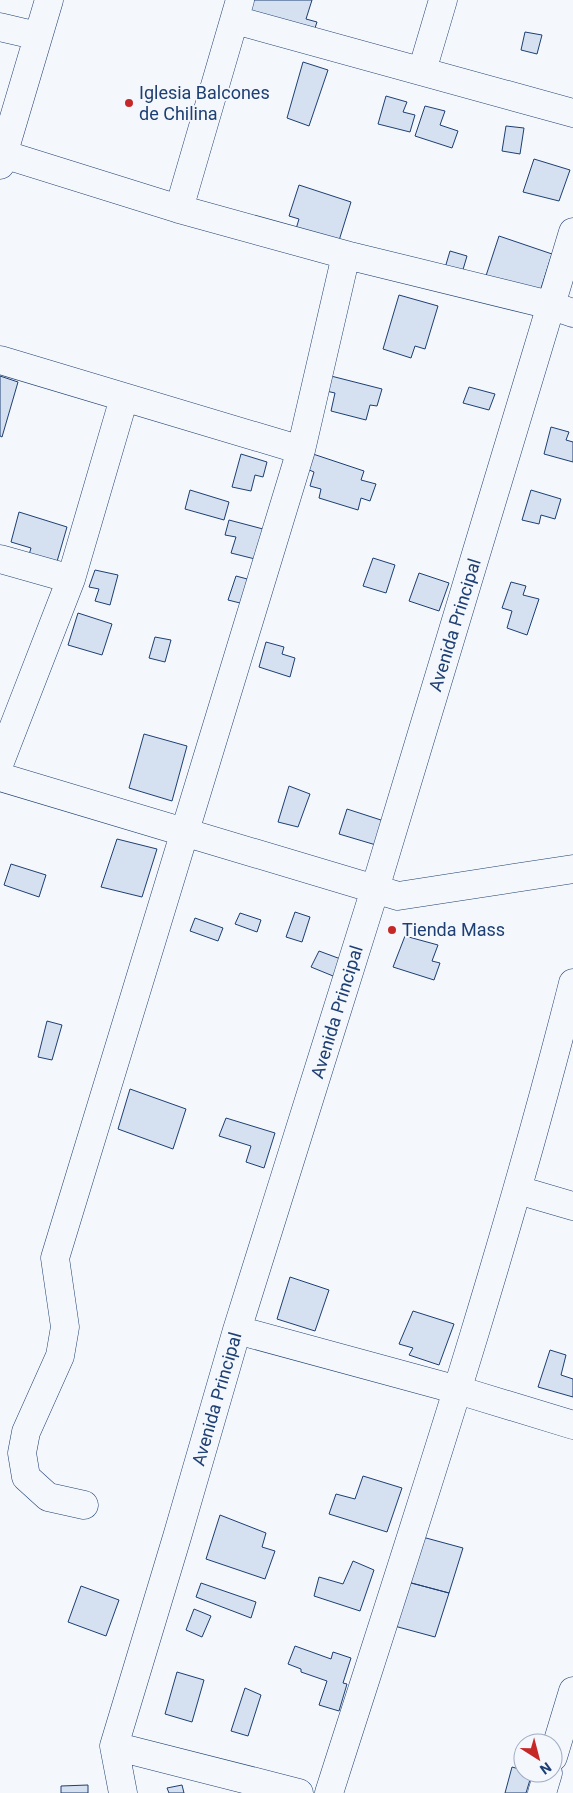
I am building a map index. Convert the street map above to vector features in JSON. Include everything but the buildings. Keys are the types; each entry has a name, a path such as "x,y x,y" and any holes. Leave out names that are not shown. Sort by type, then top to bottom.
{"street":[{"path":"49,0 2,160 346,255 562,309"},
{"path":"422,71 443,0"},
{"path":"179,209 238,10 422,71 573,113"},
{"path":"0,27 38,36"},
{"name":"Avenida Principal","path":"123,1793 114,1746 237,1330 375,889 562,309 573,232"},
{"path":"84,1505 48,1498 26,1477 22,1453 26,1432 60,1356 65,1327 55,1258 301,450 346,255"},
{"path":"0,360 301,450"},
{"path":"0,762 71,579 124,398"},
{"path":"0,559 71,579"},
{"path":"0,777 184,834 398,896 573,869"},
{"path":"329,1793 458,1390 518,1190 571,998"},
{"path":"518,1190 573,1206"},
{"path":"237,1330 458,1390 573,1425"},
{"path":"560,1733 573,1691"},
{"path":"114,1746 298,1793"}],"place":[{"name":"Iglesia Balcones de Chilina","path":"129,103"},
{"name":"Tienda Mass","path":"392,930"}]}
